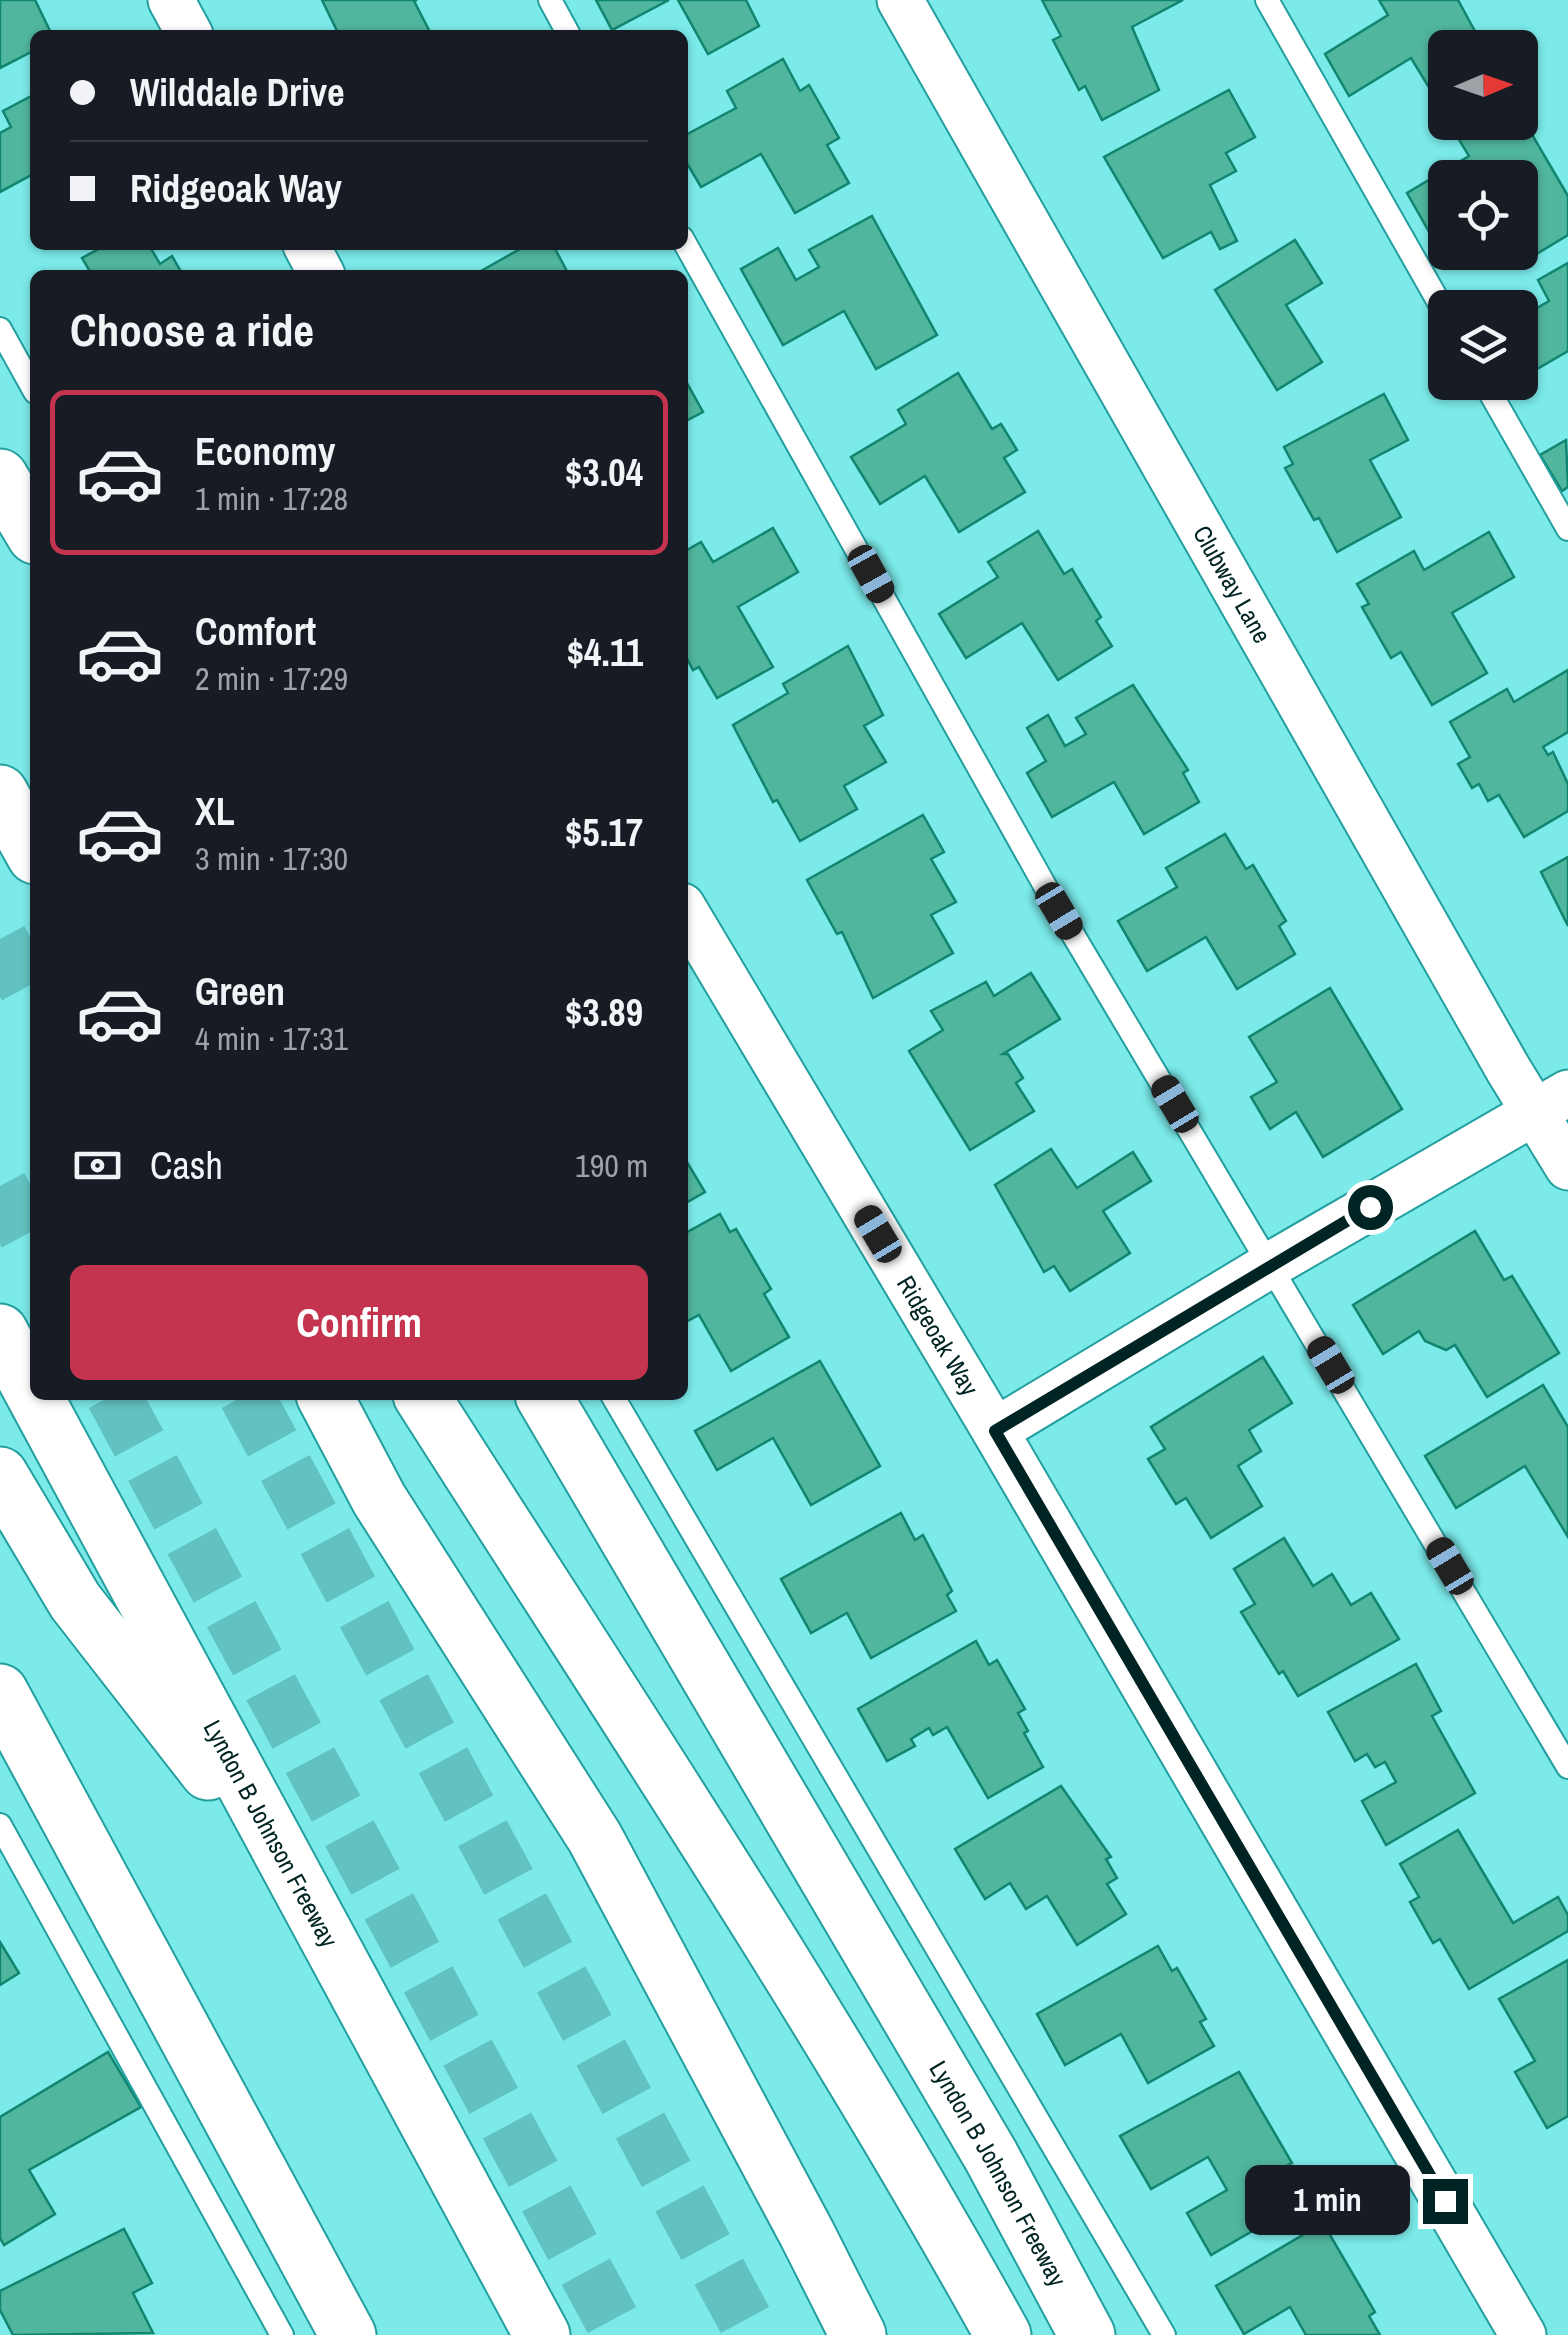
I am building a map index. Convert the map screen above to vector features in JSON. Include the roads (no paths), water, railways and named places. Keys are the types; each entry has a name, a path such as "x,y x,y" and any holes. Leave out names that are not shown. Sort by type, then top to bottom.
{"main road":[{"path":"0,477 30,528"},
{"path":"0,792 30,847"},
{"name":"Lyndon B Johnson Freeway","path":"0,1332 30,1387"},
{"name":"Lyndon B Johnson Freeway","path":"37,1400 542,2335"},
{"path":"327,1400 379,1499 595,1838 858,2335"},
{"path":"424,1400 714,1848 877,2114 1002,2335"},
{"name":"Lyndon B Johnson Freeway","path":"545,1400 981,2139 1087,2335"},
{"path":"0,1475 75,1601 308,1901"},
{"path":"0,1692 348,2335"}],"street":[{"path":"171,0 187,30"},
{"name":"Clubway Lane","path":"900,0 1552,1103 1568,1166"},
{"name":"Ridgeoak Way","path":"688,916 995,1431 1524,2335"},
{"path":"995,1431 1272,1264 1552,1103"}],"lane":[{"path":"550,0 566,30"},
{"path":"1267,0 1432,290"},
{"path":"688,249 1059,911 1568,1767"},
{"path":"0,329 30,383"},
{"path":"1494,400 1568,530"},
{"path":"615,1400 1164,2335"},
{"path":"0,1825 282,2335"}],"tunnel":[{"path":"0,939 30,995"},
{"path":"0,1186 30,1242"},
{"path":"116,1400 620,2335"},
{"path":"249,1400 753,2335"}]}
